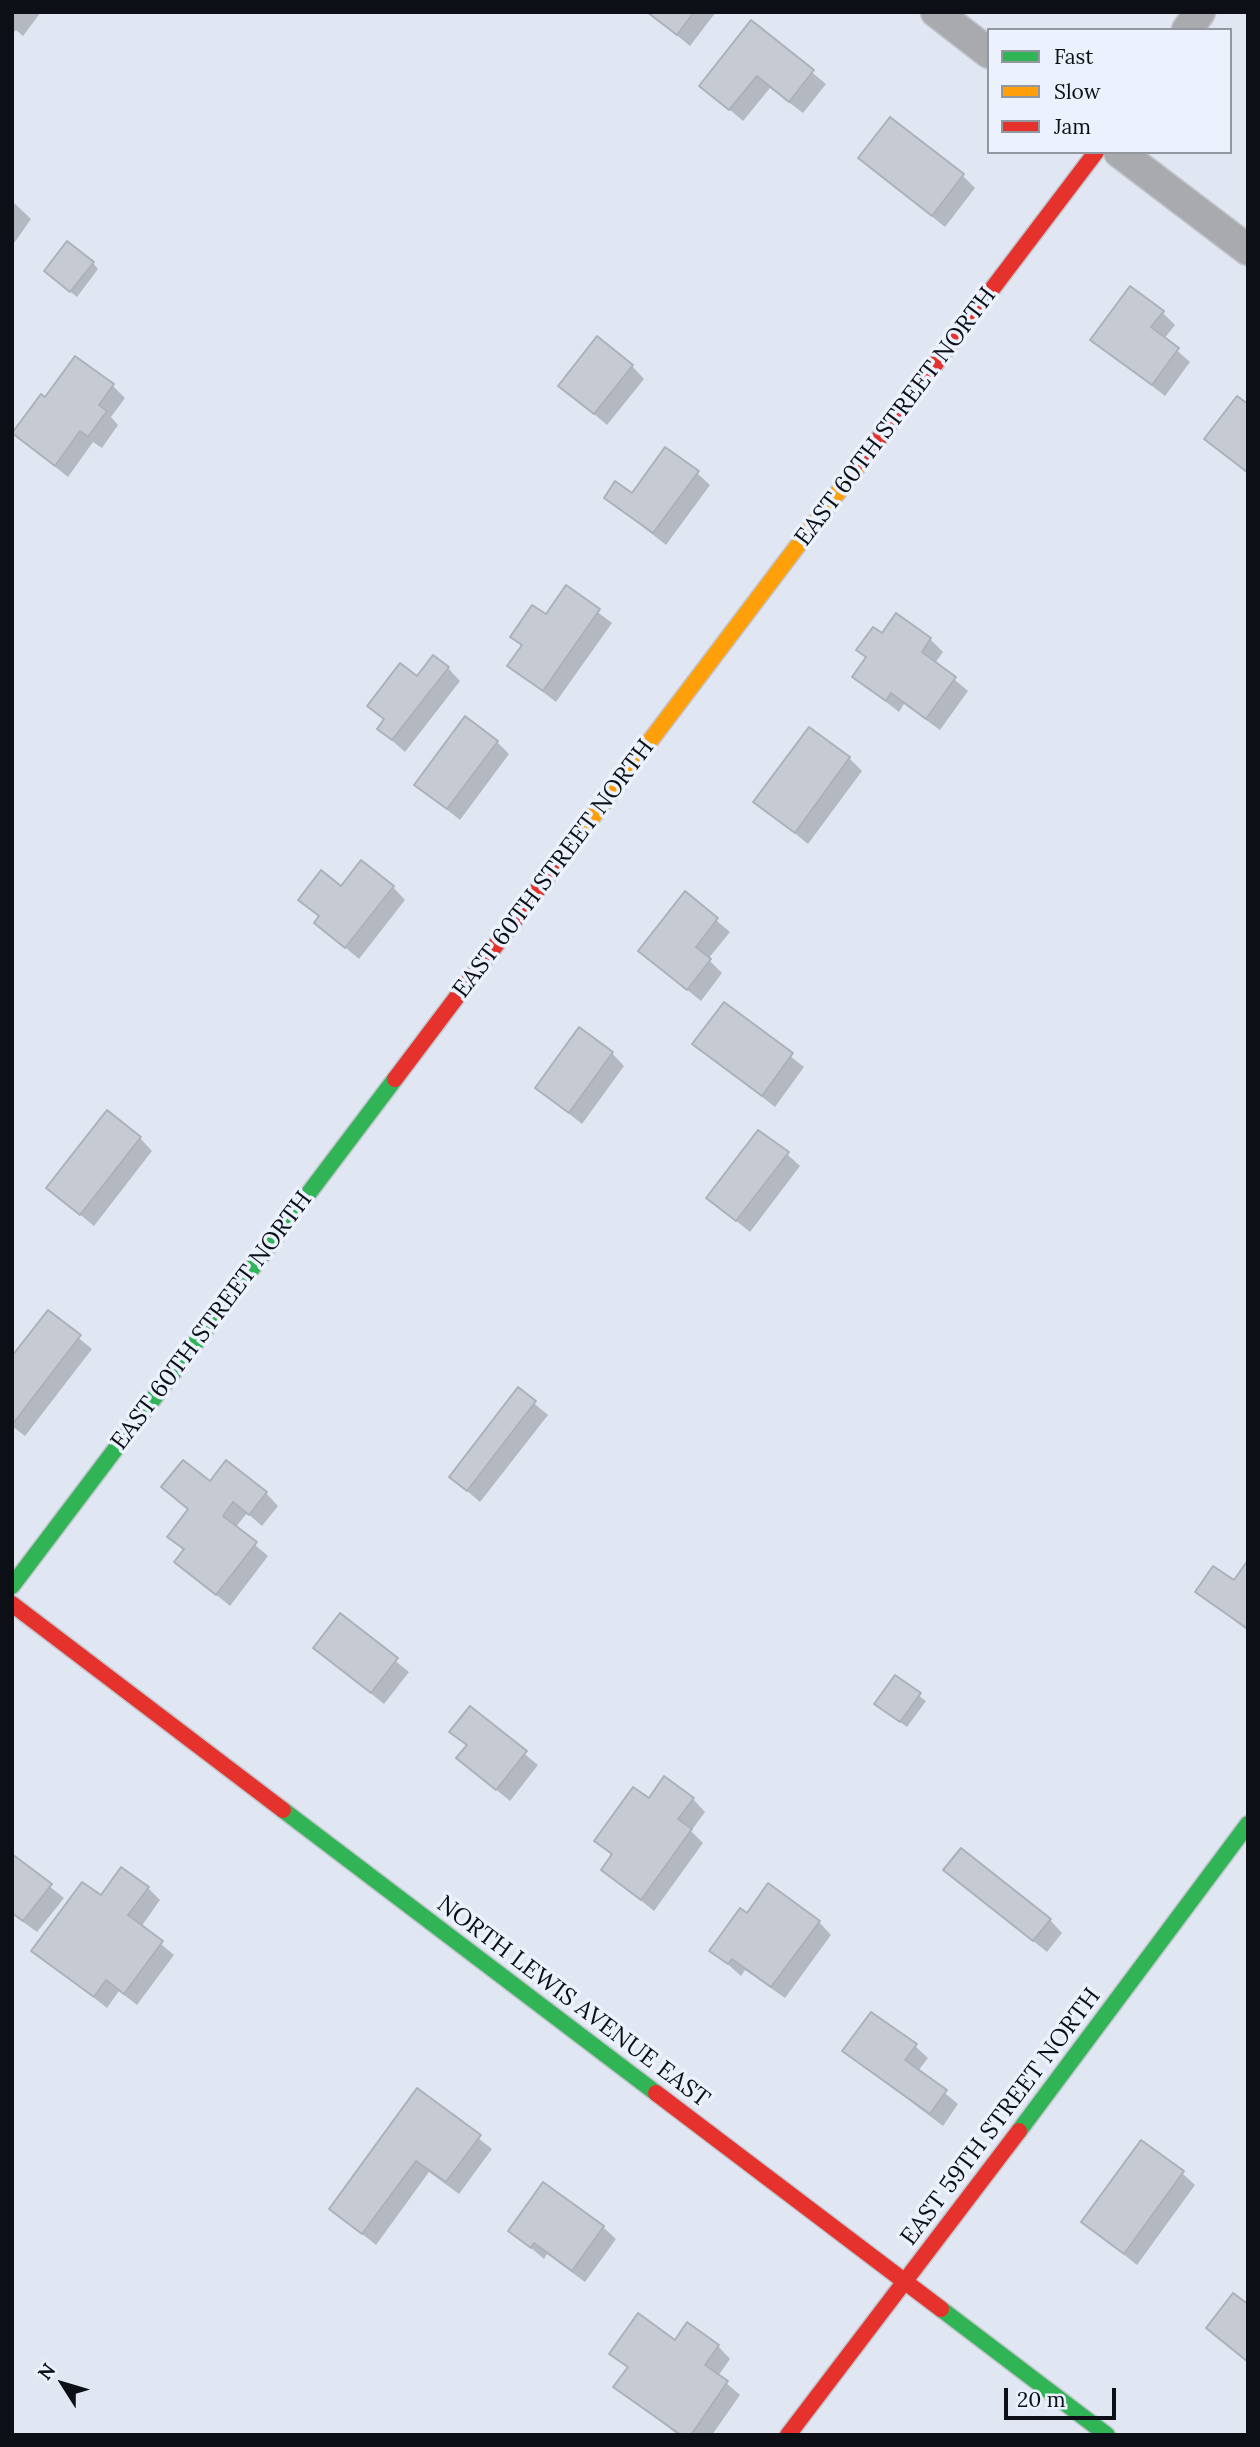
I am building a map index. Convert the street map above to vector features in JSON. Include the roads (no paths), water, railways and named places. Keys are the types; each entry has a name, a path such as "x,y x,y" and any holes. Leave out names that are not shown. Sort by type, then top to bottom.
{"street":[{"path":"936,12 987,50"},
{"path":"1188,28 1200,12"},
{"name":"EAST 60TH STREET NORTH","path":"12,1586 1094,154"},
{"path":"1122,154 1248,250"},
{"name":"NORTH LEWIS AVENUE EAST","path":"12,1604 1107,2435"},
{"name":"EAST 59TH STREET NORTH","path":"788,2435 1248,1824"}]}
